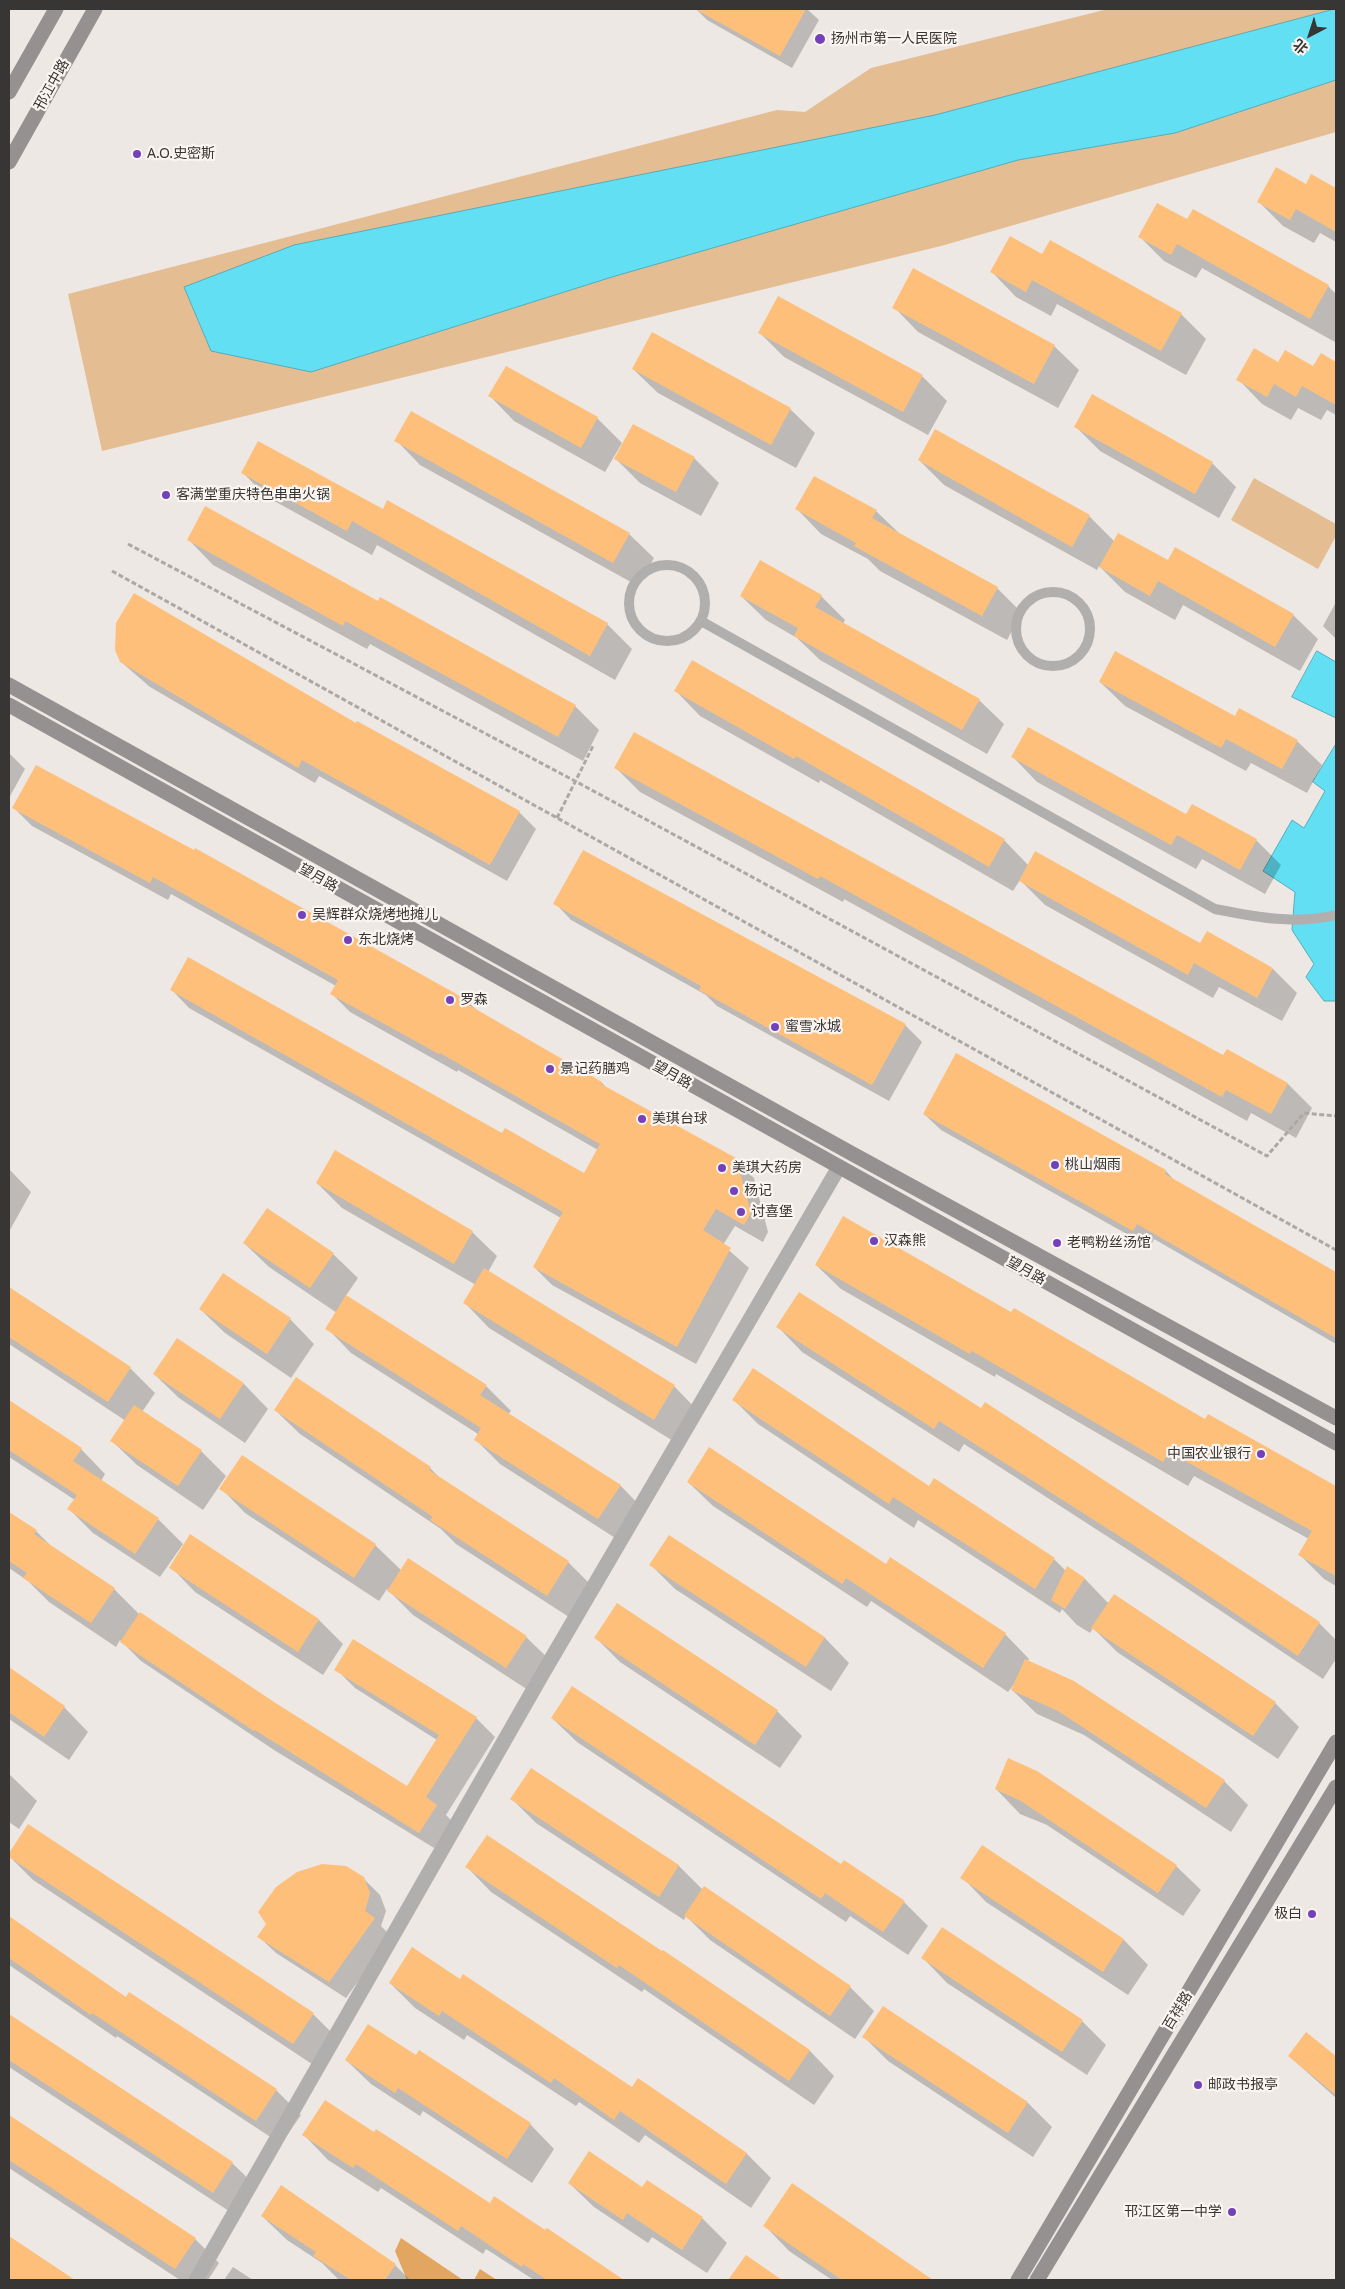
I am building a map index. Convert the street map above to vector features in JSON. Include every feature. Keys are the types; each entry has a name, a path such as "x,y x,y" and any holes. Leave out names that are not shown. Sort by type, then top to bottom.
{"street":[{"path":"9,92 56,9"},
{"name":"邗江中路","path":"9,162 95,9"},
{"name":"望月路","path":"9,685 849,1152 1336,1418"},
{"name":"望月路","path":"9,705 1336,1443"},
{"path":"196,2280 538,1682 839,1167"},
{"name":"百祥路","path":"1018,2280 1336,1742"},
{"name":"百祥路","path":"1037,2280 1336,1787"}],"lane":[{"path":"666,564 685,569 700,583 706,602 701,622 688,636 668,642 649,637 634,624 628,604 633,585 647,570 666,564"},
{"path":"1050,591 1073,596 1083,605 1089,616 1091,629 1089,641 1082,653 1072,661 1061,666 1048,666 1036,662 1026,654 1016,633 1016,621 1020,610 1038,594 1050,591"},
{"path":"701,622 1215,908 1269,919 1299,920 1336,915"}],"path":[{"path":"128,544 575,781 1267,1156 1304,1113 1336,1116"},
{"path":"112,571 1336,1250"},
{"path":"557,818 593,746"}],"shaded area":[{"path":"1108,9 1336,9 1336,132 941,246 102,451 68,294 777,110 805,112 871,68"},
{"path":"1254,478 1336,524 1336,536 1318,569 1231,520"},
{"path":"401,2238 463,2280 407,2280 395,2251"},
{"path":"480,2269 497,2280 474,2280"}],"water":[{"path":"1336,9 1336,80 1175,133 1018,160 612,277 311,372 211,351 184,287 294,245 935,115"},
{"path":"1317,651 1336,662 1336,718 1292,697"},
{"path":"1336,744 1336,1001 1324,1001 1306,977 1314,964 1292,930 1295,892 1263,871 1292,820 1304,828 1325,791 1313,782"}],"building":[{"path":"695,9 806,9 780,56"},
{"path":"1276,167 1306,184 1311,174 1336,188 1336,232 1296,209 1290,220 1257,202"},
{"path":"1157,203 1187,219 1193,209 1329,285 1310,319 1177,244 1171,255 1138,237"},
{"path":"1010,236 1042,254 1050,240 1182,313 1161,351 1032,280 1026,292 990,272"},
{"path":"913,268 1055,345 1034,384 892,308"},
{"path":"778,296 923,375 903,412 758,333"},
{"path":"652,332 791,408 771,445 632,369"},
{"path":"1254,348 1278,362 1285,350 1313,366 1321,353 1336,362 1336,405 1302,386 1296,397 1274,384 1267,397 1236,380"},
{"path":"506,366 598,417 581,448 488,396"},
{"path":"1092,394 1213,462 1195,494 1074,427"},
{"path":"411,411 630,533 613,563 394,441"},
{"path":"633,424 695,457 676,492 614,459"},
{"path":"935,429 1090,515 1072,547 918,460"},
{"path":"258,441 383,509 387,500 608,623 590,656 352,521 347,531 241,473"},
{"path":"814,476 877,510 872,518 998,587 982,616 854,546 856,543 795,509"},
{"path":"205,506 378,601 380,597 576,705 558,737 345,621 343,626 187,540"},
{"path":"1118,533 1168,560 1175,547 1294,614 1275,647 1158,581 1150,596 1099,567"},
{"path":"760,560 822,595 815,607 980,699 962,730 794,636 798,628 740,596"},
{"path":"134,593 356,723 357,721 520,811 490,865 302,760 298,768 120,662 115,650 116,623"},
{"path":"1115,651 1235,716 1239,708 1298,740 1282,769 1226,739 1221,748 1099,682"},
{"path":"692,660 1005,839 989,867 796,756 794,759 674,691"},
{"path":"1028,727 1186,814 1192,804 1257,839 1240,870 1177,835 1171,845 1011,757"},
{"path":"634,732 1223,1055 1227,1049 1288,1083 1271,1114 1226,1090 1222,1097 820,876 818,879 614,768"},
{"path":"36,765 194,850 195,848 469,1001 467,1004 602,1082 601,1084 736,1158 751,1213 744,1225 716,1209 703,1230 731,1248 677,1347 533,1267 563,1212 170,990 188,957 502,1133 505,1128 584,1173 600,1144 440,1053 330,994 338,980 153,877 150,883 12,808"},
{"path":"583,850 906,1024 872,1085 699,990 701,986 553,904"},
{"path":"1035,851 1200,943 1207,931 1273,968 1257,998 1194,963 1188,975 1019,881"},
{"path":"956,1053 1166,1170 1165,1174 1336,1272 1336,1338 1137,1224 1133,1231 923,1114"},
{"path":"335,1150 473,1231 454,1264 316,1183"},
{"path":"267,1208 334,1253 310,1288 243,1243"},
{"path":"843,1216 1011,1312 1014,1308 1205,1419 1208,1414 1336,1486 1336,1576 1298,1555 1312,1531 1169,1452 1163,1462 972,1351 970,1354 815,1265"},
{"path":"484,1268 675,1385 654,1420 463,1303"},
{"path":"223,1273 291,1318 267,1354 199,1309"},
{"path":"9,1287 131,1367 108,1402 9,1337"},
{"path":"799,1292 981,1408 985,1402 1320,1622 1298,1656 1138,1548 939,1421 934,1429 776,1327"},
{"path":"346,1295 487,1385 480,1395 621,1485 598,1519 474,1440 481,1428 325,1329"},
{"path":"177,1338 244,1383 220,1419 153,1374"},
{"path":"753,1368 929,1486 934,1478 1055,1558 1035,1589 893,1497 889,1504 732,1400"},
{"path":"296,1377 431,1467 429,1470 569,1561 547,1596 430,1520 433,1517 274,1410"},
{"path":"9,1400 82,1448 73,1461 159,1518 135,1554 67,1509 77,1495 9,1450"},
{"path":"134,1405 202,1450 178,1486 110,1441"},
{"path":"709,1447 886,1564 890,1557 1006,1633 983,1668 846,1578 842,1584 687,1482"},
{"path":"242,1455 376,1544 354,1578 219,1489"},
{"path":"9,1512 37,1530 34,1534 115,1588 91,1623 23,1578 27,1573 9,1561"},
{"path":"190,1534 319,1619 298,1652 169,1568"},
{"path":"669,1535 825,1637 806,1667 649,1565"},
{"path":"408,1558 527,1636 506,1668 387,1591"},
{"path":"1067,1566 1085,1578 1065,1609 1051,1600"},
{"path":"1114,1594 1276,1702 1253,1736 1091,1628"},
{"path":"617,1603 778,1710 755,1745 594,1638"},
{"path":"140,1612 274,1702 407,1786 439,1735 334,1670 353,1639 477,1717 426,1797 437,1805 419,1833 254,1731 120,1642"},
{"path":"1025,1659 1074,1681 1225,1780 1206,1808 1058,1711 1011,1690"},
{"path":"9,1667 65,1706 44,1737 9,1712"},
{"path":"572,1686 841,1864 844,1860 905,1901 883,1932 825,1893 821,1899 551,1718"},
{"path":"1008,1758 1037,1771 1177,1865 1158,1893 1021,1801 995,1789"},
{"path":"531,1768 679,1865 659,1897 510,1799"},
{"path":"28,1824 314,2013 293,2044 9,1857 9,1853"},
{"path":"487,1835 663,1950 810,2050 789,2081 619,1965 617,1968 465,1867"},
{"path":"982,1845 1124,1939 1103,1972 960,1878"},
{"path":"322,1864 346,1866 364,1877 370,1893 365,1911 375,1918 329,1982 257,1937 266,1924 258,1912 276,1887 297,1872"},
{"path":"704,1886 851,1986 830,2016 684,1916"},
{"path":"9,1916 126,1997 129,1992 277,2089 256,2121 92,2013 91,2015 9,1958"},
{"path":"942,1927 1083,2020 1062,2052 921,1958"},
{"path":"412,1947 460,1979 463,1974 632,2087 638,2078 747,2153 726,2184 620,2111 614,2120 554,2078 551,2083 442,2011 439,2016 389,1983"},
{"path":"883,2006 1028,2102 1008,2133 862,2037"},
{"path":"9,2014 233,2162 213,2193 9,2060"},
{"path":"368,2024 416,2055 419,2050 531,2123 507,2159 398,2088 395,2093 345,2060"},
{"path":"1306,2032 1336,2056 1336,2095 1288,2056"},
{"path":"325,2100 374,2132 376,2129 490,2203 494,2196 545,2230 547,2228 624,2280 547,2280 523,2264 522,2267 461,2226 458,2231 356,2164 353,2168 302,2135"},
{"path":"9,2115 196,2238 175,2269 9,2160"},
{"path":"589,2151 642,2187 647,2180 703,2217 682,2250 627,2213 623,2220 568,2183"},
{"path":"792,2183 933,2280 842,2280 763,2226"},
{"path":"281,2185 396,2264 385,2280 351,2280 313,2256 316,2252 261,2216"},
{"path":"9,2236 75,2280 9,2280"},
{"path":"746,2255 782,2280 728,2280"}],"place":[{"name":"扬州市第一人民医院","path":"820,39"},
{"name":"A.O.史密斯","path":"137,154"},
{"name":"客满堂重庆特色串串火锅","path":"166,495"},
{"name":"吴辉群众烧烤地摊儿","path":"302,915"},
{"name":"东北烧烤","path":"348,940"},
{"name":"罗森","path":"450,1000"},
{"name":"蜜雪冰城","path":"775,1027"},
{"name":"景记药膳鸡","path":"550,1069"},
{"name":"美琪台球","path":"642,1119"},
{"name":"桃山烟雨","path":"1055,1165"},
{"name":"美琪大药房","path":"722,1168"},
{"name":"杨记","path":"734,1191"},
{"name":"讨喜堡","path":"741,1212"},
{"name":"汉森熊","path":"874,1241"},
{"name":"老鸭粉丝汤馆","path":"1057,1243"},
{"name":"中国农业银行","path":"1261,1454"},
{"name":"极白","path":"1312,1914"},
{"name":"邮政书报亭","path":"1198,2085"},
{"name":"邗江区第一中学","path":"1232,2212"}]}
